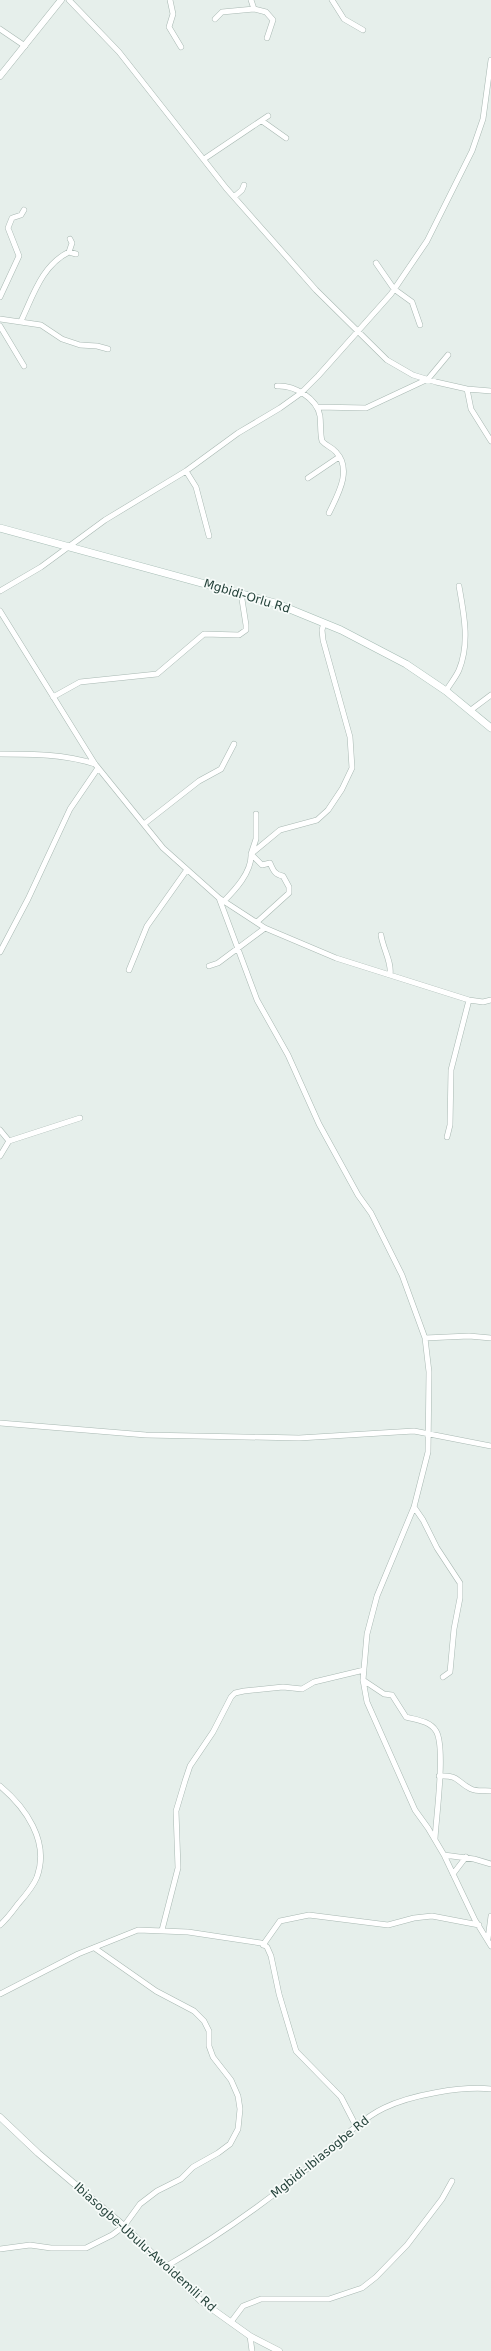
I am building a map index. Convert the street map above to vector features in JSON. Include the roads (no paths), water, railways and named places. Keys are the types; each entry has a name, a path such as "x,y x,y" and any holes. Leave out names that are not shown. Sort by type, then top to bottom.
{"main road":[{"name":"Mgbidi-Orlu Rd","path":"0,528 276,603 324,623 406,664 446,691 471,710 491,728"}],"street":[{"path":"0,76 61,0"},
{"path":"69,0 119,52 234,197 316,290 387,360 413,375 467,389 491,391"},
{"path":"170,0 173,14 169,27 181,47"},
{"path":"251,0 254,8"},
{"path":"332,0 344,20 363,30"},
{"path":"215,19 222,12 254,8 266,12 273,20 267,38"},
{"path":"0,29 25,46"},
{"path":"0,591 41,567 68,546 186,470 238,433 301,393 394,289 427,240 472,151 483,119 489,94 491,60"},
{"path":"204,160 268,116"},
{"path":"262,121 286,138"},
{"path":"234,197 242,190 244,185"},
{"path":"0,297 19,256 8,228 12,218 21,215 24,210"},
{"path":"69,252 72,243 70,239"},
{"path":"21,321 42,276 60,256 69,252 76,254"},
{"path":"376,263 394,289 412,302 420,325"},
{"path":"0,319 42,325 62,339 80,345 97,346 108,349"},
{"path":"0,326 24,366"},
{"path":"317,408 366,408 428,379 448,355"},
{"path":"277,386 291,387 301,393 317,408 322,441 335,450 339,457 344,472 340,490 329,513"},
{"path":"467,389 471,408 491,441"},
{"path":"308,478 339,457"},
{"path":"186,470 196,487 209,536"},
{"path":"446,691 459,670 464,649 466,626 459,586"},
{"path":"53,697 80,682 157,674 204,634 239,635 246,630 241,593"},
{"path":"0,611 97,766 163,848 186,871 221,900 265,928 336,958 469,1000 482,1002 491,1000"},
{"path":"251,854 280,830 317,820 328,810 342,789 352,768 350,737 322,640 324,623"},
{"path":"471,710 491,695"},
{"path":"144,824 199,781 221,768 234,744"},
{"path":"0,754 40,754 81,760 97,766"},
{"path":"0,952 31,893 70,809 97,766"},
{"path":"221,900 238,887 252,862 251,854 256,839 256,814"},
{"path":"251,854 262,865 270,864 279,876 283,876 289,887 289,893 257,922"},
{"path":"129,970 147,926 186,871"},
{"path":"221,900 257,1000 288,1055 319,1124 358,1195 371,1213 402,1275 425,1338 429,1372 429,1435 424,1472 414,1507 377,1596 367,1634 363,1680 367,1702 414,1810 444,1855 479,1925 490,1941"},
{"path":"209,966 218,963 237,946 265,928"},
{"path":"381,935 383,949 391,968 390,975"},
{"path":"447,1137 450,1125 451,1070 469,1000"},
{"path":"0,1156 9,1141 80,1118"},
{"path":"0,1130 9,1141"},
{"path":"425,1338 469,1336 491,1338"},
{"path":"0,1423 146,1435 299,1438 414,1431 491,1446"},
{"path":"414,1507 423,1520 437,1548 460,1583 460,1598 454,1629 450,1672 443,1677"},
{"path":"162,1930 178,1868 176,1811 185,1780 190,1766 213,1732 231,1697 235,1693 244,1691 283,1687 302,1689 314,1682 364,1670"},
{"path":"363,1680 384,1694 392,1695 406,1717 424,1721 437,1732 441,1749 434,1840"},
{"path":"439,1776 453,1776 471,1789 491,1791"},
{"path":"0,1786 27,1813 38,1835 40,1860 37,1876 30,1889 0,1925"},
{"path":"444,1855 466,1857 491,1864"},
{"path":"453,1874 466,1857"},
{"path":"263,1945 280,1921 309,1915 388,1925 414,1918 432,1916 479,1925"},
{"path":"491,1916 491,1946"},
{"path":"0,1994 78,1954 96,1949 138,1930 162,1930 232,1938 263,1945 271,1956 280,2001 296,2050 340,2097 356,2126"},
{"path":"0,2249 30,2245 50,2248 86,2248 112,2235 124,2226 140,2204 157,2190 181,2179 193,2167 212,2157 230,2144 238,2129 240,2109 238,2096 231,2080 211,2052 209,2031 204,2021 194,2011 156,1991 96,1949"},
{"name":"Mgbidi-Ibiasogbe Rd","path":"165,2267 256,2208 309,2167 356,2126 383,2108 403,2100 467,2089 491,2089"},
{"name":"Ibiasogbe-Ubulu-Awoidemili Rd","path":"0,2117 38,2153 124,2226 201,2301 250,2336 279,2351"},
{"path":"230,2322 243,2306 261,2299 329,2299 362,2288 376,2277 407,2245 442,2199 452,2181"},
{"path":"0,2245 8,2247"},
{"path":"250,2336 252,2351"}]}
